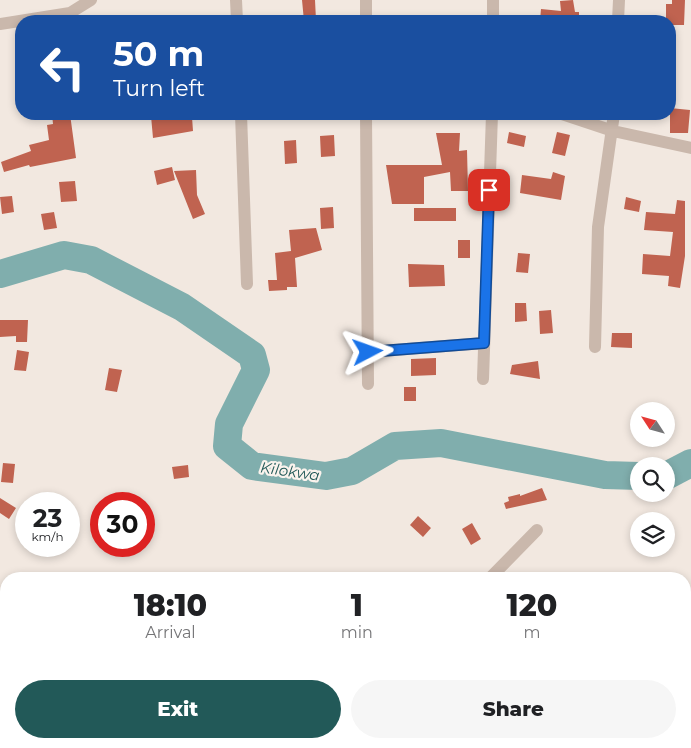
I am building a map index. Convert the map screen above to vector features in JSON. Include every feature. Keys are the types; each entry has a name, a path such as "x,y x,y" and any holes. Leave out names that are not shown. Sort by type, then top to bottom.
{"street":[{"path":"57,15 70,13 91,0"},
{"path":"236,0 237,15"},
{"path":"366,0 366,15"},
{"path":"493,0 493,15"},
{"path":"618,0 618,15"},
{"path":"0,24 15,22"},
{"path":"240,120 247,284"},
{"path":"366,120 368,384"},
{"path":"482,379 492,120"},
{"path":"580,120 613,131 691,148"},
{"path":"595,347 598,227 614,120"},
{"path":"368,352 484,343"},
{"path":"496,572 537,530"}],"building":[{"path":"302,0 315,0 316,15 303,15"},
{"path":"573,0 575,12 579,12 579,15 540,15 541,9 561,11 560,1"},
{"path":"672,0 685,0 684,25 676,25 676,15 666,15 666,4 672,4"},
{"path":"676,109 690,110 688,133 670,133 670,120 676,120"},
{"path":"53,120 71,120 76,158 30,167 29,165 4,172 1,162 31,151 29,145 49,140 47,125 53,124"},
{"path":"151,120 192,120 193,131 153,138"},
{"path":"509,132 526,136 524,147 507,143"},
{"path":"557,132 570,135 565,156 552,153"},
{"path":"436,133 460,133 459,151 467,150 468,191 451,191 450,172 424,177 424,204 392,204 386,165 442,165"},
{"path":"334,135 335,156 321,157 320,136"},
{"path":"296,140 297,163 285,164 284,141"},
{"path":"172,167 175,180 157,185 154,171"},
{"path":"196,170 197,195 205,214 193,219 174,171"},
{"path":"553,172 565,176 561,200 520,193 522,175 551,179"},
{"path":"75,181 77,201 61,202 59,182"},
{"path":"12,196 14,212 2,214 0,197"},
{"path":"626,197 641,201 639,212 624,209"},
{"path":"677,200 685,201 685,256 680,288 668,286 669,276 642,274 643,254 670,256 673,232 644,230 646,212 675,214"},
{"path":"333,207 334,228 321,229 320,208"},
{"path":"414,208 456,208 456,221 414,221"},
{"path":"54,212 57,228 44,230 41,214"},
{"path":"316,228 322,250 295,258 297,287 287,287 287,290 269,291 268,280 277,280 275,253 291,251 289,230"},
{"path":"458,240 470,240 470,258 458,258"},
{"path":"518,253 530,254 528,273 516,272"},
{"path":"408,264 444,265 445,286 409,287"},
{"path":"515,303 526,303 527,321 515,322"},
{"path":"551,310 553,333 540,334 539,311"},
{"path":"0,320 28,320 27,342 16,342 16,336 0,337"},
{"path":"612,333 632,333 632,348 611,347"},
{"path":"17,350 29,352 26,371 14,370"},
{"path":"436,358 436,375 411,376 411,359"},
{"path":"538,361 540,379 510,374 512,365"},
{"path":"109,368 122,370 117,392 105,390"},
{"path":"404,387 416,387 416,401 404,401"},
{"path":"3,463 15,464 13,483 1,482"},
{"path":"188,465 189,477 174,479 172,467"},
{"path":"542,488 547,500 506,509 504,503 509,501 508,497 520,494 520,496"},
{"path":"0,498 15,507 9,519 0,513"},
{"path":"418,516 431,528 423,537 410,525"},
{"path":"472,523 481,539 471,545 462,529"}],"waterway":[{"name":"Kilokwa","path":"0,274 64,255 91,260 182,307 252,355 256,370 229,424 227,446 252,466 326,476 352,471 395,446 441,443 605,475 630,476"},
{"name":"Kilokwa","path":"675,471 691,463"}],"route":[{"path":"368,352 484,343 489,190"}]}
